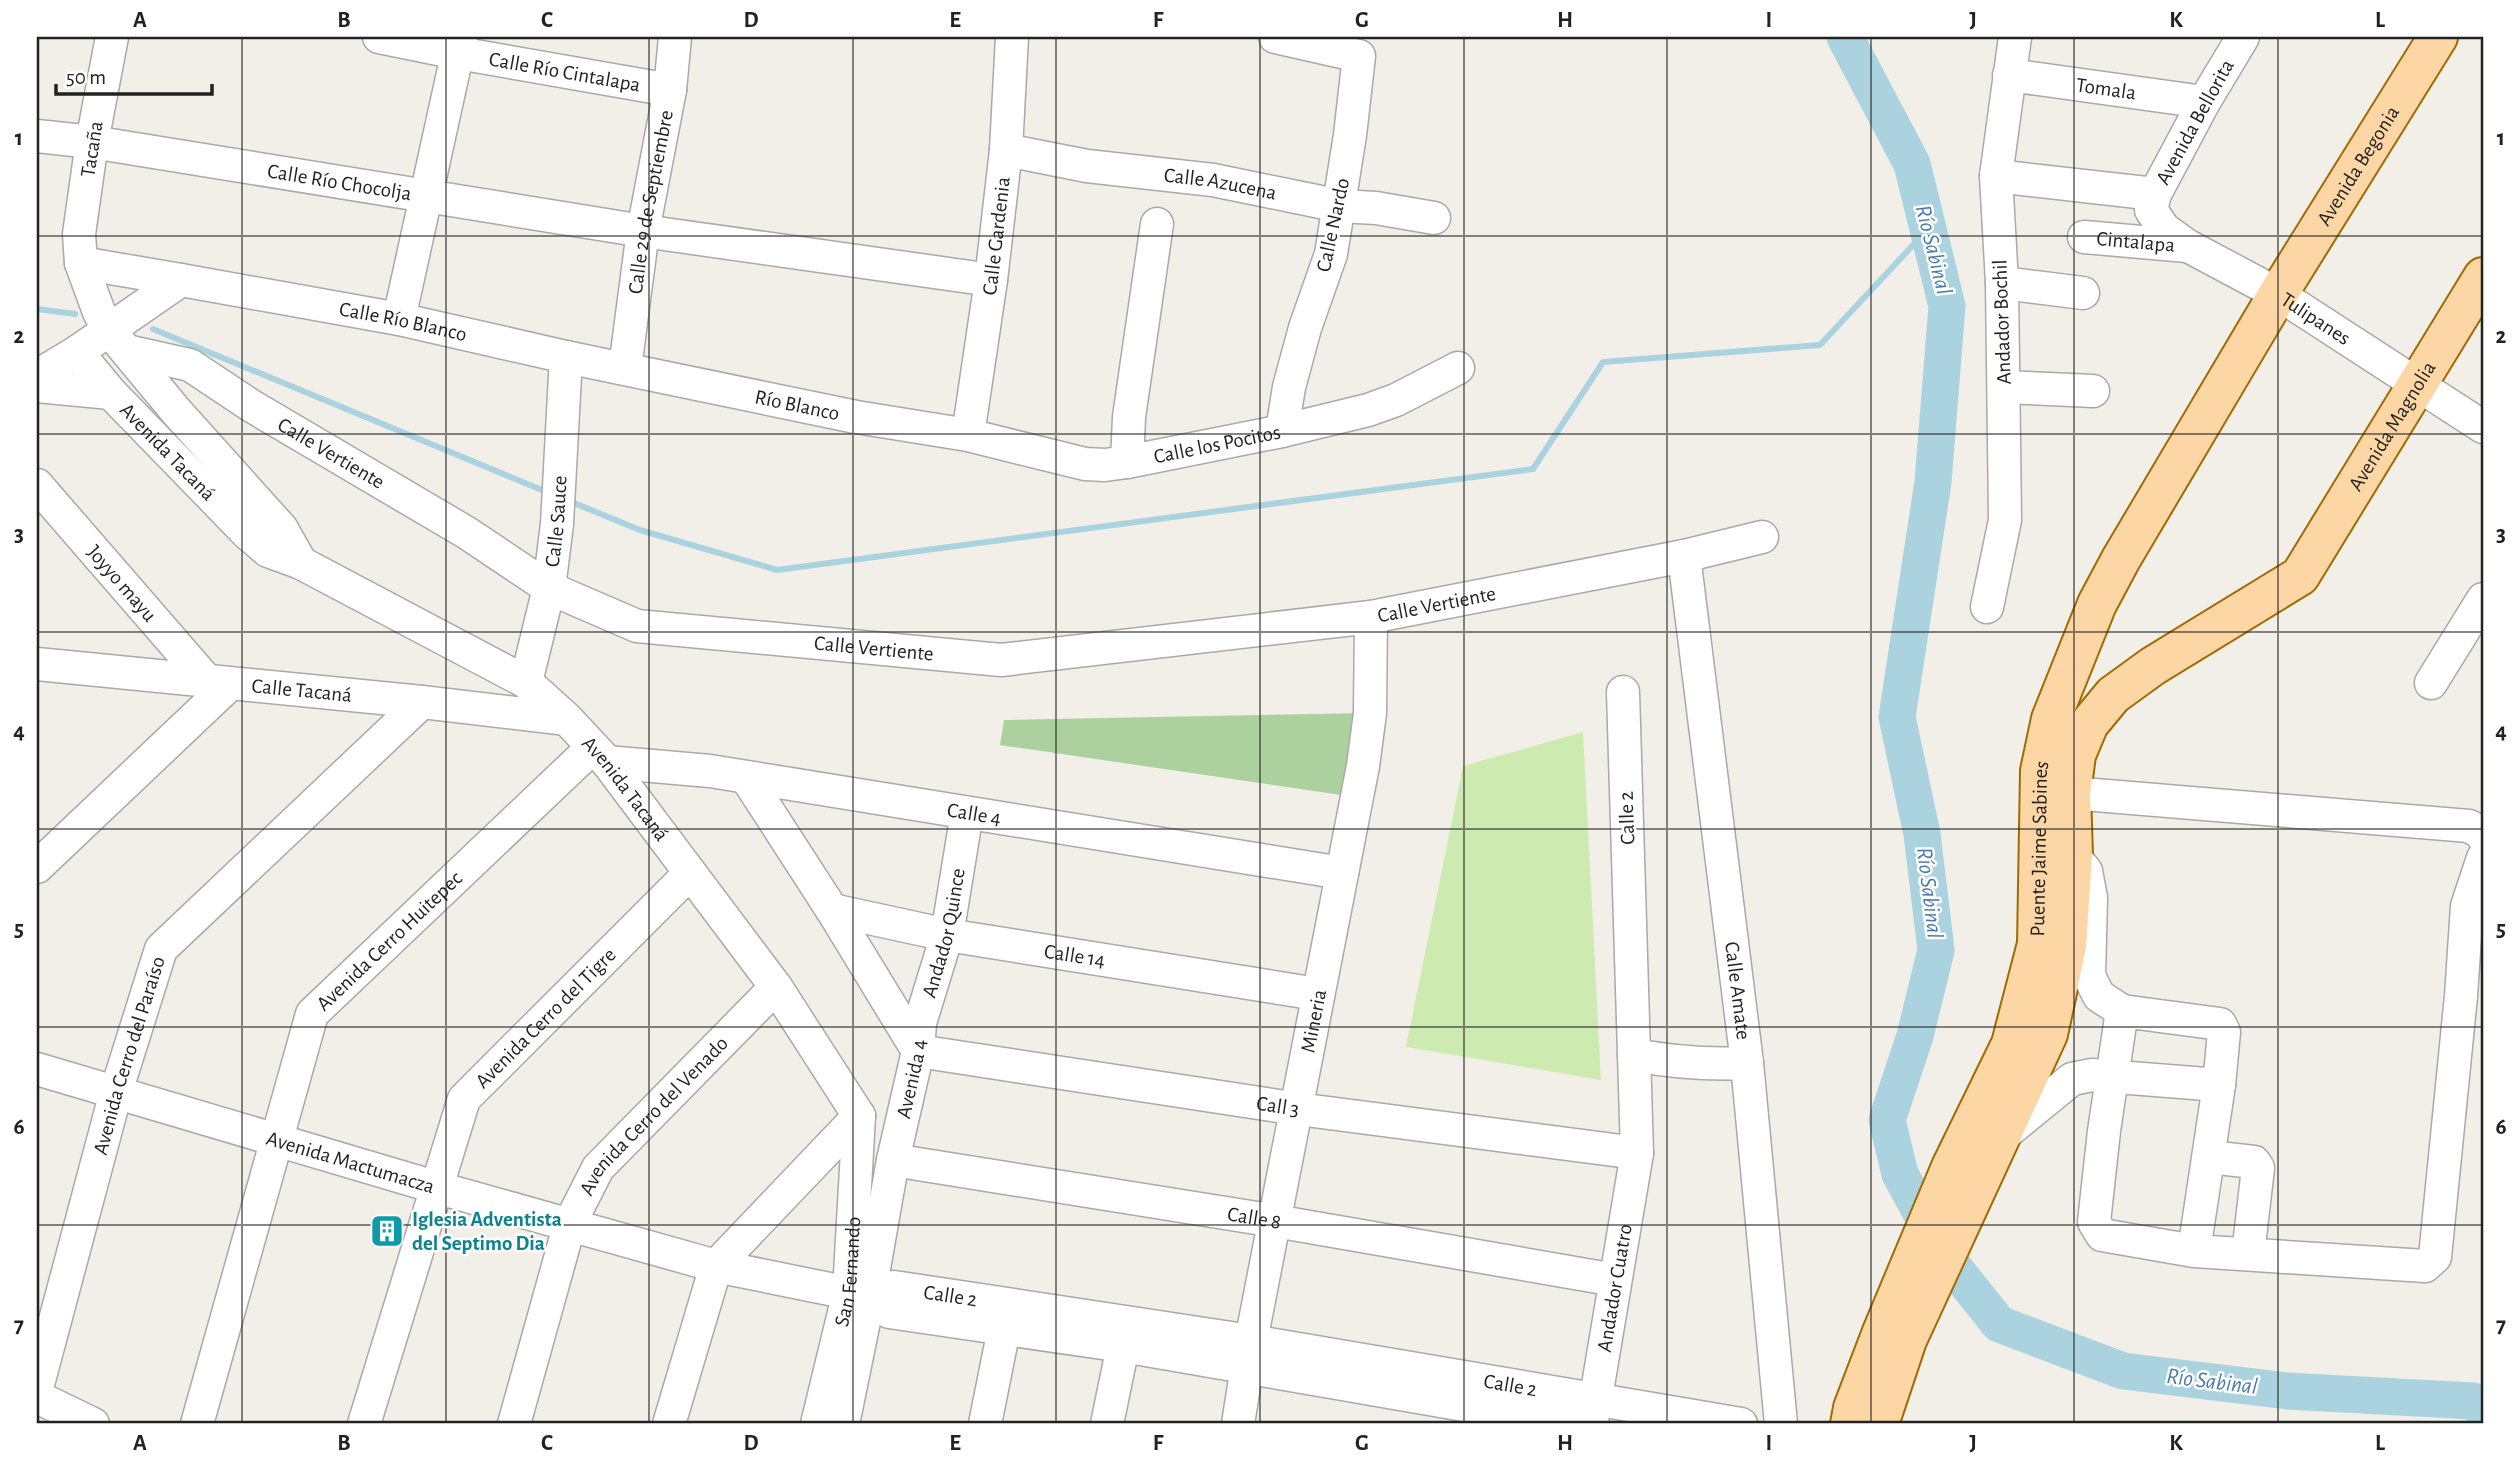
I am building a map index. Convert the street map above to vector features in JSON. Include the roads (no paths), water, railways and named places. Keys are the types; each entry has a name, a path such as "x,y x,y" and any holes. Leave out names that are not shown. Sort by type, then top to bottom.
{"main road":[{"name":"Avenida Begonia","path":"2278,294 2438,37"},
{"name":"Avenida Magnolia","path":"2300,576 2483,277"},
{"name":"Puente Jaime Sabines","path":"1850,1424 1853,1408 1894,1336 1965,1174 2011,1044 2037,944 2040,771 2051,719 2097,604 2121,559 2278,294"},
{"name":"Puente Jaime Sabines","path":"1965,1174 2001,1137 2048,1034 2067,946 2073,855 2071,793 2076,755 2089,723 2113,695 2153,666 2300,576"},
{"path":"1879,1424 1894,1336"}],"street":[{"name":"Tacaña","path":"112,37 92,142 79,234 81,263 99,312 118,340"},
{"name":"Calle Río Cintalapa","path":"379,37 460,45 670,90"},
{"name":"Calle 29 de Septiembre","path":"625,368 643,231 670,90 675,37"},
{"name":"Calle Gardenia","path":"968,435 991,280 1006,150 1012,37"},
{"name":"Calle Nardo","path":"1275,37 1359,56 1331,254 1305,328 1289,387 1282,431"},
{"name":"Andador Bochil","path":"1987,607 2005,520 2002,283 1996,176 2015,37"},
{"name":"Avenida Bellorita","path":"2153,202 2204,102 2244,37"},
{"path":"399,319 460,45"},
{"name":"Tomala","path":"2008,75 2204,102"},
{"name":"Calle Río Chocolja","path":"37,136 92,142 643,231 991,280"},
{"name":"Calle Azucena","path":"1006,150 1087,166 1213,180 1339,206 1376,208 1434,218"},
{"path":"1996,176 2153,202"},
{"name":"Tulipanes","path":"2153,202 2164,229 2188,246 2278,294 2483,427"},
{"path":"1128,462 1129,417 1157,224"},
{"name":"Cintalapa","path":"2084,237 2188,246"},
{"name":"Calle Río Blanco","path":"81,263 399,319 625,368"},
{"path":"37,376 77,352 118,340 181,280"},
{"path":"2002,283 2083,293"},
{"name":"Avenida Tacaná","path":"118,340 176,411 282,529 301,563"},
{"name":"Calle Vertiente","path":"118,340 190,365 250,405 467,533 549,588 638,626 1001,660 1371,617 1684,556 1762,537"},
{"name":"Avenida Tacaná","path":"77,352 111,393 247,533 268,551 301,563 526,682 567,719 600,754 776,987 859,1116"},
{"name":"Calle Sauce","path":"526,682 549,588 557,524 566,357"},
{"name":"Río Blanco","path":"625,368 856,417 968,435"},
{"name":"Calle los Pocitos","path":"968,435 1086,464 1128,462 1282,431 1368,410 1396,400 1458,368"},
{"path":"37,386 111,393"},
{"path":"2004,387 2093,391"},
{"name":"Joyyo mayu","path":"37,485 219,683"},
{"name":"Calle Amate","path":"1684,556 1747,1063 1781,1424"},
{"path":"2431,683 2483,599"},
{"name":"Mineria","path":"1238,1424 1317,994 1363,766 1370,713 1371,617"},
{"name":"Calle Tacaná","path":"37,664 567,719"},
{"path":"37,867 219,683"},
{"name":"Calle 2","path":"1623,692 1637,1153"},
{"name":"Avenida Cerro del Paraíso","path":"37,1388 116,1092 160,949 422,702"},
{"name":"Calle 4","path":"600,754 1342,873"},
{"name":"Avenida Cerro Huitepec","path":"197,1424 312,1014 600,754"},
{"name":"Avenida 4","path":"746,777 832,910 918,1051 859,1295 843,1424"},
{"path":"2071,793 2469,826 2483,834 2483,837"},
{"name":"Andador Quince","path":"918,1051 920,1023 947,935 967,813"},
{"path":"2073,855 2086,871 2091,898 2090,976 2099,996 2122,1011 2220,1024 2224,1032 2219,1085 2194,1251"},
{"path":"2122,1011 2094,1222 2102,1235 2194,1251 2425,1266 2435,1257 2461,996 2467,906 2483,858"},
{"name":"Avenida Cerro del Tigre","path":"364,1424 464,1098 689,874"},
{"name":"Calle 14","path":"832,910 947,935 1317,994"},
{"name":"Avenida Cerro del Venado","path":"513,1424 570,1223 598,1168 776,987"},
{"name":"Call 3","path":"918,1051 1298,1109 1637,1153"},
{"path":"1634,1055 1673,1062 1720,1065 1747,1063"},
{"name":"Avenida Mactumacza","path":"37,1069 716,1266 859,1295"},
{"path":"2001,1137 2072,1079 2092,1075 2219,1085"},
{"path":"669,1424 716,1266 859,1116"},
{"name":"San Fernando","path":"817,1424 859,1295 859,1116"},
{"name":"Andador Cuatro","path":"1593,1413 1637,1153"},
{"path":"2209,1157 2254,1162 2258,1168 2248,1254"},
{"name":"Calle 8","path":"893,1160 1275,1221 1615,1280"},
{"name":"Calle 2","path":"859,1295 894,1287 1249,1355 1574,1424"},
{"name":"Calle 2","path":"859,1295 889,1312 1004,1329 1124,1346 1249,1355 1593,1413 1741,1424"},
{"path":"985,1424 1004,1329"},
{"path":"1107,1424 1124,1346"},
{"path":"37,1397 93,1424"}],"waterway":[{"name":"Río Sabinal","path":"1845,37 1912,164 1947,306 1933,482 1897,717 1922,834 1936,950 1915,1036 1887,1120 1900,1174 1944,1255 1999,1324 2123,1371 2287,1391 2473,1401 2483,1410"},
{"path":"569,501 640,530 777,570 1533,469 1603,362 1820,345 1928,229"},
{"path":"37,309 75,314"},
{"path":"153,329 549,493"}],"place":[{"name":"Iglesia Adventista del Septimo Dia","path":"387,1231"}]}
